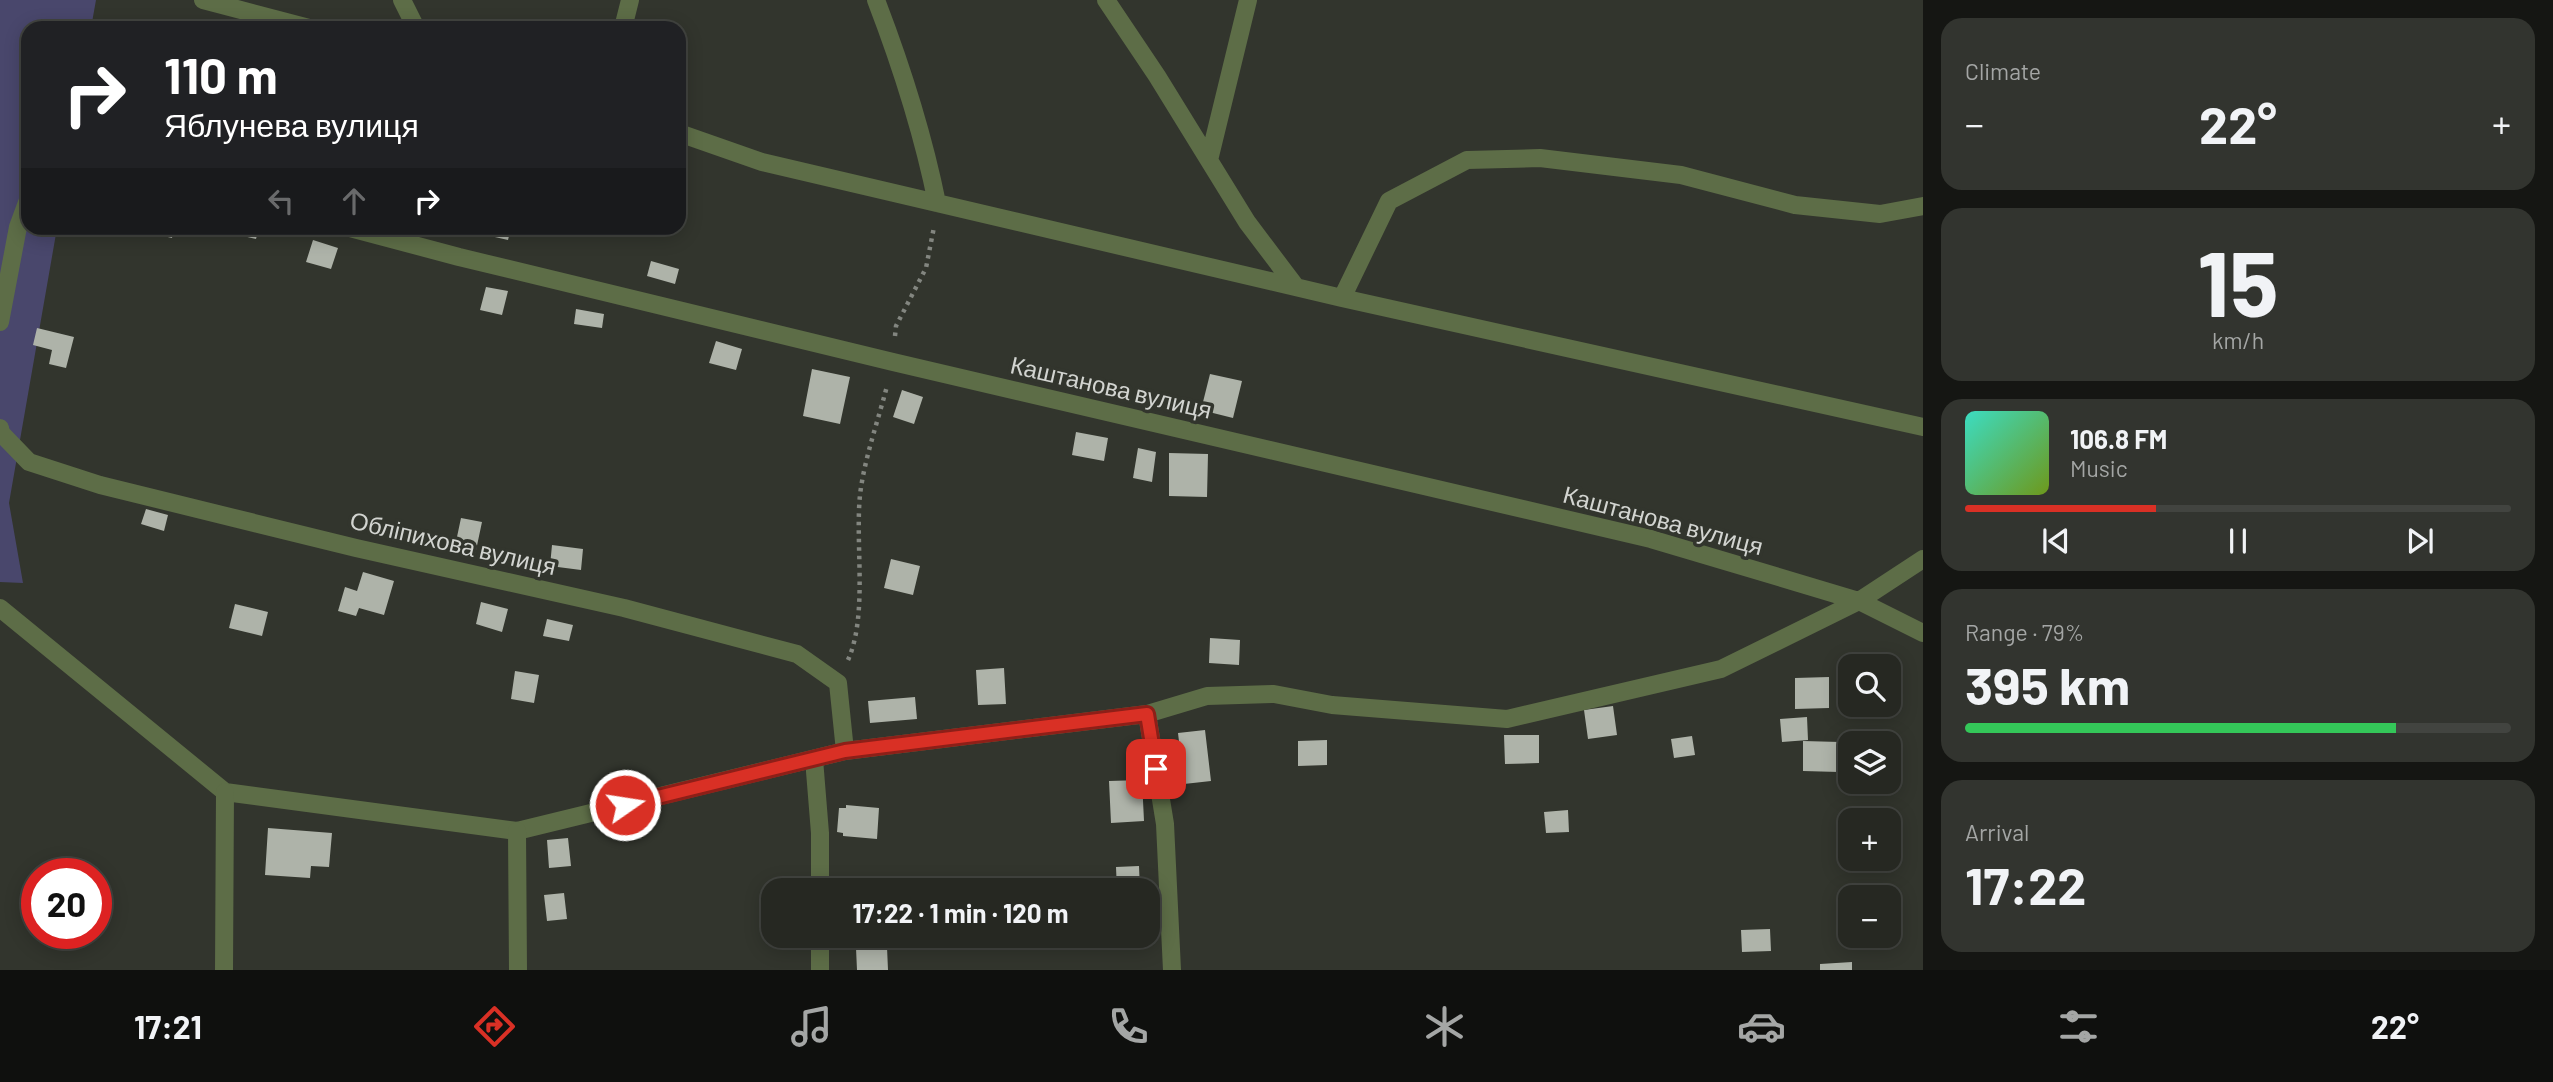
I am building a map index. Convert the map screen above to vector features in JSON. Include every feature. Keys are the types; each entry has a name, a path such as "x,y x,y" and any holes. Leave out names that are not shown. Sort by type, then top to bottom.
{"street":[{"path":"203,0 282,21"},
{"path":"402,0 412,21"},
{"path":"625,21 630,0"},
{"path":"876,0 922,144 937,203"},
{"path":"1106,0 1157,76 1247,222 1296,287"},
{"path":"1209,160 1248,0"},
{"path":"686,135 762,162 1342,298 1923,427"},
{"path":"1342,298 1389,201 1467,160 1540,158 1681,175 1795,205 1880,214 1923,206"},
{"path":"0,321 21,219"},
{"name":"Каштанова вулиця","path":"376,235 893,362 1651,539 1859,601 1923,633"},
{"name":"Обліпихова вулиця","path":"0,428 1,433 29,462 100,485 356,548 624,608 797,654 838,683"},
{"path":"0,608 225,792 517,831 845,751 1147,714 1207,696 1274,694 1332,705 1507,719 1721,669 1859,601 1923,559"},
{"path":"838,683 845,751"},
{"path":"1147,714 1165,824 1172,970"},
{"path":"814,759 820,833 820,878"},
{"path":"224,970 225,792"},
{"path":"517,831 518,970"},
{"path":"820,948 820,970"}],"path":[{"path":"838,683 853,649 858,610 860,495 893,362 896,326 926,268 937,203"}],"shaded area":[{"path":"0,0 96,0 92,21 21,21 21,235 56,235 9,503 23,583 0,582"}],"building":[{"path":"239,235 257,235 256,239"},
{"path":"486,235 509,235 508,240"},
{"path":"313,240 338,248 331,269 306,262"},
{"path":"651,261 679,269 675,284 647,276"},
{"path":"486,287 508,291 502,315 480,310"},
{"path":"576,309 604,314 602,328 574,324"},
{"path":"37,328 74,337 66,368 49,364 52,350 33,345"},
{"path":"716,341 742,349 736,370 709,363"},
{"path":"812,369 850,377 840,424 803,416"},
{"path":"1210,374 1242,381 1233,418 1201,410"},
{"path":"902,390 923,397 914,424 893,417"},
{"path":"1076,432 1108,438 1104,461 1072,455"},
{"path":"1138,448 1156,452 1152,482 1133,478"},
{"path":"1169,453 1208,454 1207,497 1169,496"},
{"path":"146,509 168,515 164,531 141,524"},
{"path":"461,518 482,522 475,555 454,551"},
{"path":"552,545 583,549 581,570 550,566"},
{"path":"891,559 920,566 913,595 884,588"},
{"path":"363,572 394,581 384,615 359,608 356,616 338,611 345,587 357,591"},
{"path":"481,602 508,609 502,632 476,624"},
{"path":"235,604 268,612 262,636 229,628"},
{"path":"547,619 573,625 569,641 543,636"},
{"path":"1210,638 1240,640 1239,665 1209,663"},
{"path":"1004,668 1006,704 978,705 976,670"},
{"path":"515,671 539,675 534,703 511,699"},
{"path":"1829,677 1829,708 1795,709 1795,678"},
{"path":"915,697 917,719 870,723 868,701"},
{"path":"1613,706 1617,735 1588,739 1584,710"},
{"path":"1807,717 1808,740 1782,742 1780,719"},
{"path":"1205,730 1211,781 1184,784 1178,733"},
{"path":"1504,735 1539,735 1539,763 1505,764"},
{"path":"1692,736 1695,755 1674,758 1671,739"},
{"path":"1327,740 1327,765 1298,766 1298,741"},
{"path":"1803,741 1838,742 1838,772 1803,771"},
{"path":"1142,780 1144,821 1111,823 1109,781"},
{"path":"846,805 879,808 877,839 843,836 843,833 837,832 839,808 846,808"},
{"path":"1568,810 1569,832 1546,833 1544,812"},
{"path":"268,828 332,833 329,867 311,866 310,878 265,875"},
{"path":"568,838 571,866 549,868 547,840"},
{"path":"1139,866 1139,878 1116,878 1116,867"},
{"path":"564,893 567,919 547,921 544,895"},
{"path":"1770,929 1771,951 1742,952 1741,930"},
{"path":"856,948 887,948 888,970 857,970"},
{"path":"1852,962 1852,970 1820,970 1820,964"}],"route":[{"path":"625,805 845,751 1147,714 1156,769"}]}
